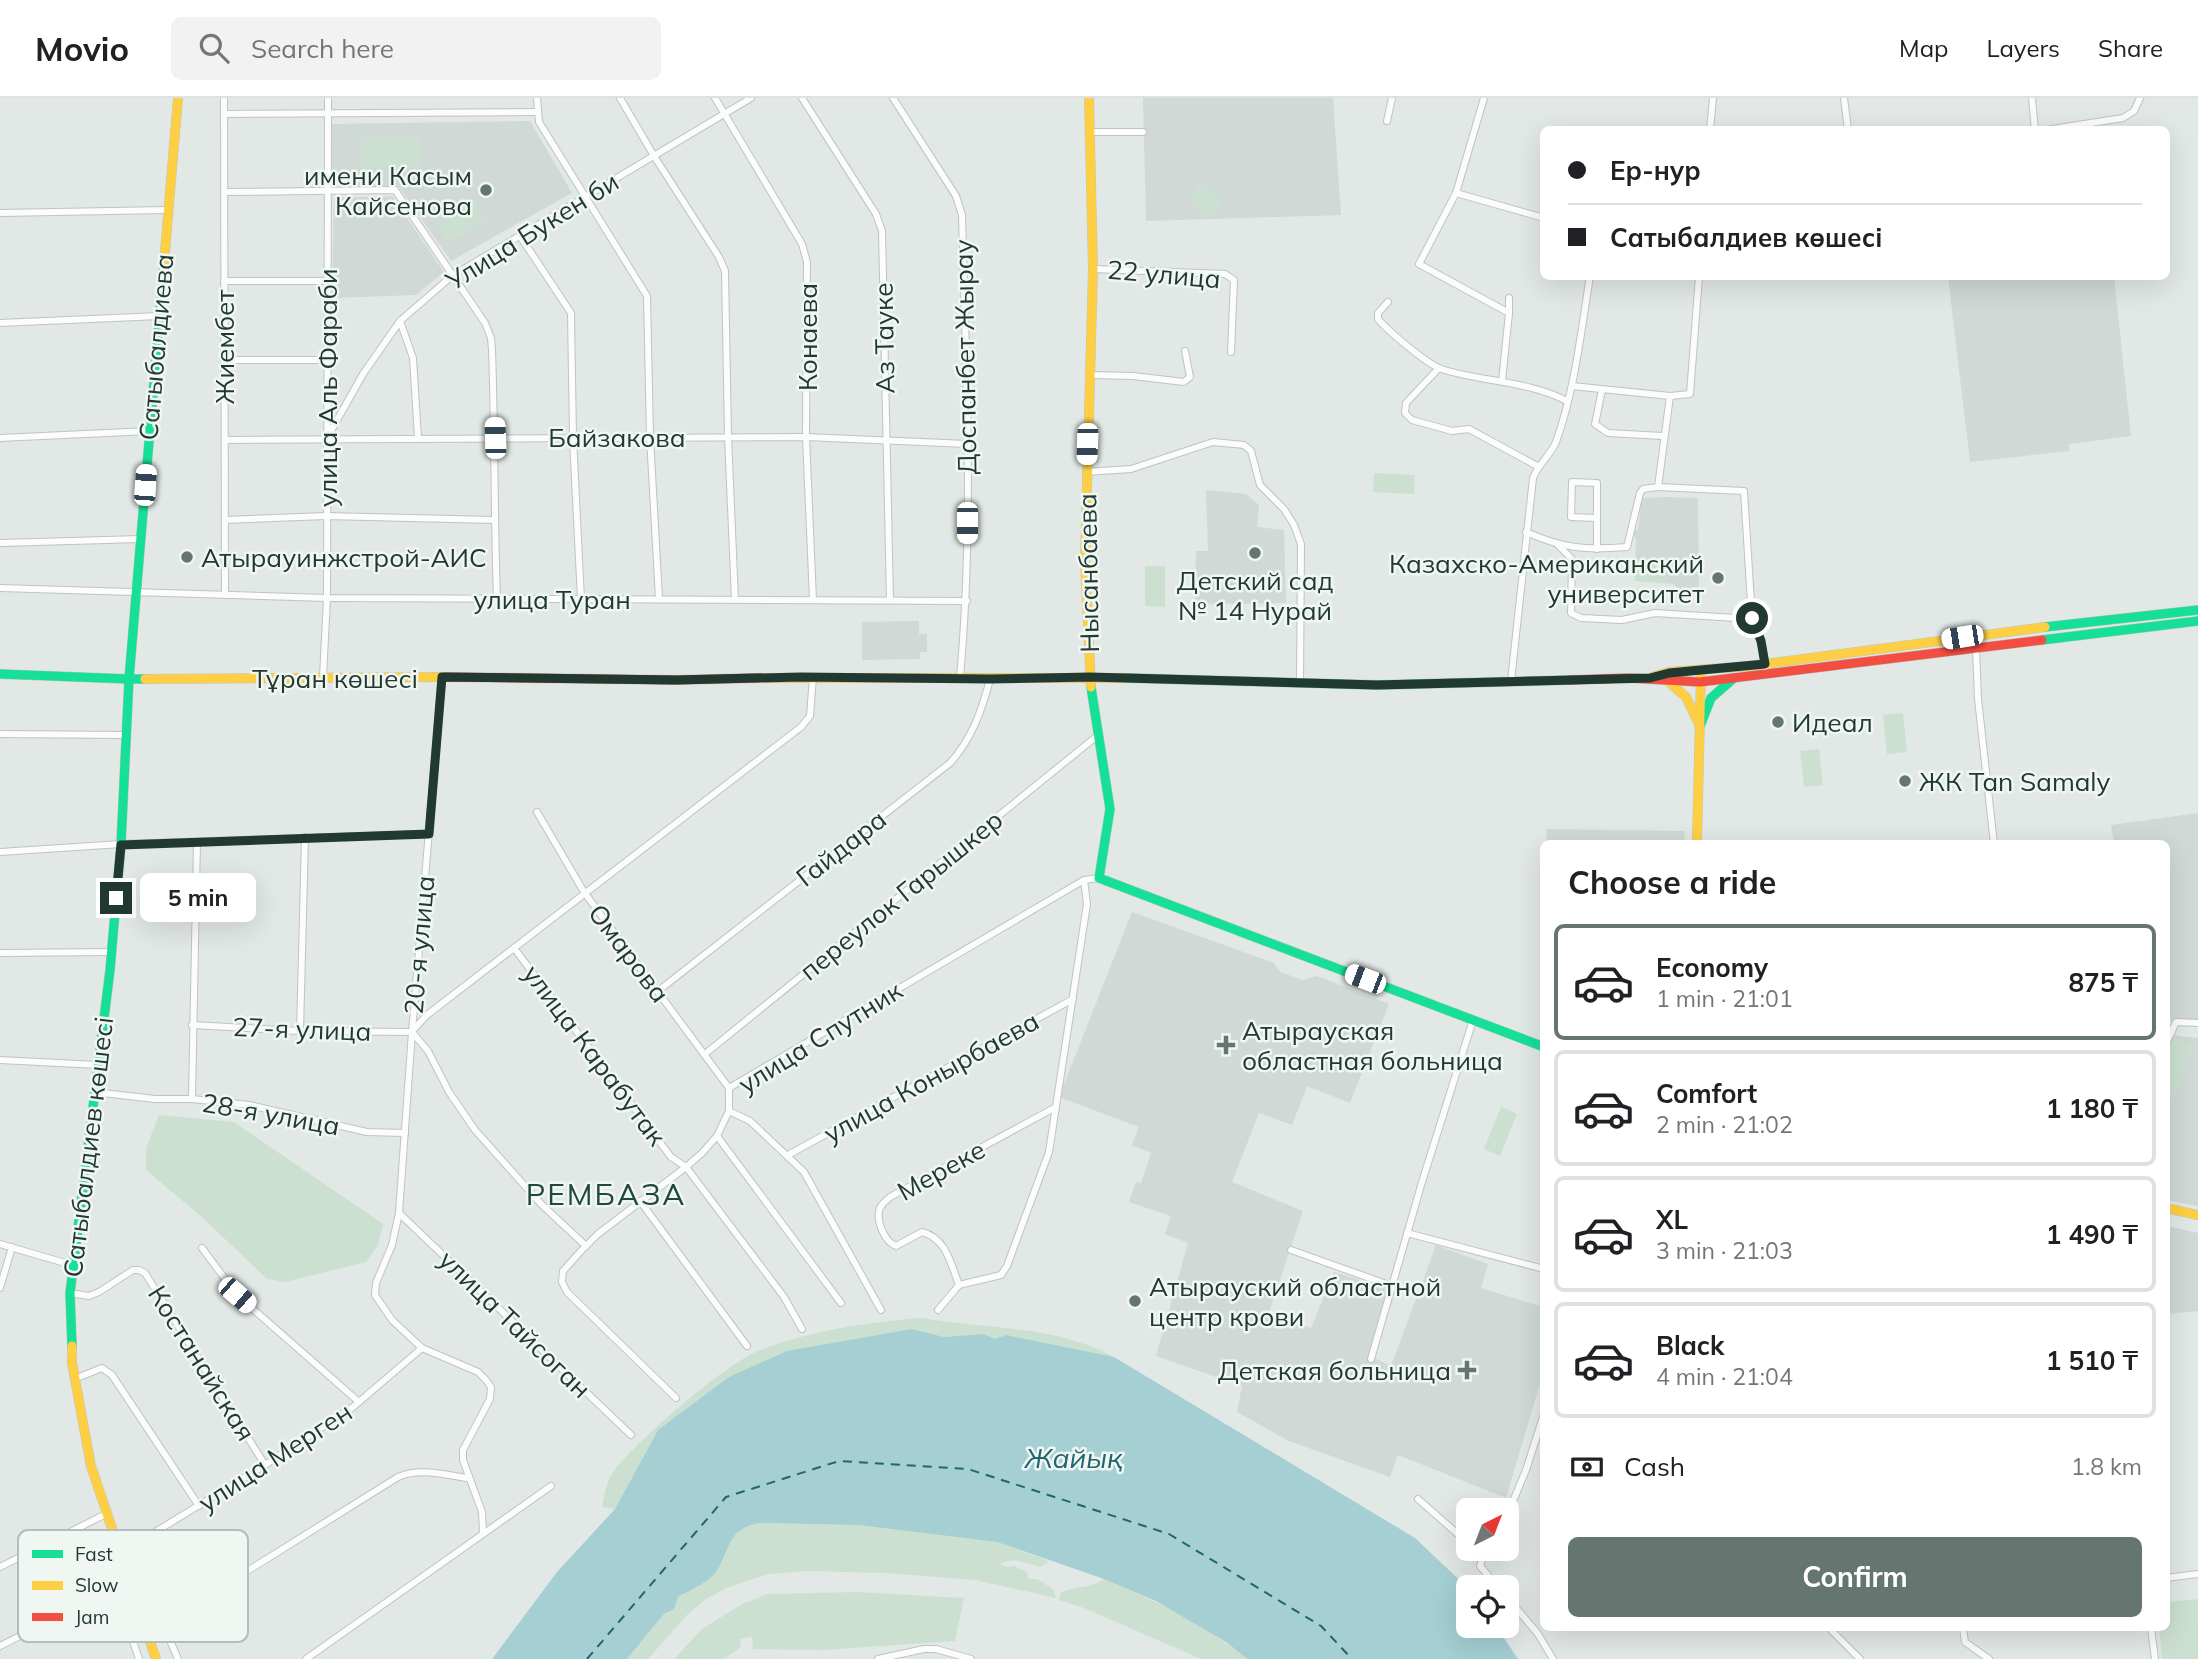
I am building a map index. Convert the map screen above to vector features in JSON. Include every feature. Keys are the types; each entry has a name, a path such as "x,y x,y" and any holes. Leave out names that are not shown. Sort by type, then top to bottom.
{"main road":[{"name":"Сатыбалдиева","path":"130,679 178,98"},
{"name":"Нысанбаева","path":"1089,98 1093,269 1085,562 1090,677 1110,809 1099,878"},
{"path":"1650,678 1669,673 1765,664 1962,637 2198,610"},
{"path":"1650,678 1667,682 1700,682 2198,621"},
{"path":"1697,840 1701,671"},
{"name":"Тұран көшесі","path":"0,674 130,679 442,677 676,680 1090,677 1377,685 1650,678"},
{"path":"1700,726 1716,692 1736,677"},
{"name":"Сатыбалдиев көшесі","path":"111,1530 91,1466 74,1379 70,1293 112,952 130,679"},
{"path":"1667,682 1686,694 1690,710 1700,726"},
{"path":"1099,878 1540,1045"},
{"path":"2170,1209 2198,1215"},
{"name":"Сатыбалдиев көшесі","path":"150,1642 156,1659"}],"street":[{"name":"Жиембет","path":"224,98 225,595"},
{"name":"улица Аль Фараби","path":"323,677 327,598 328,98"},
{"path":"537,98 538,122 647,296 650,437 659,599"},
{"path":"620,98 719,257 725,271 735,600"},
{"name":"Конаева","path":"715,98 805,251 806,437 813,600"},
{"name":"Улица Букен би","path":"327,439 363,374 400,321 452,276 751,98"},
{"name":"Аз Тауке","path":"802,98 880,223 890,600"},
{"name":"Доспанбет Жырау","path":"894,98 956,196 962,215 967,601 960,677"},
{"path":"1387,121 1392,98"},
{"path":"1484,98 1456,193 1419,264 1508,313"},
{"path":"1710,126 1713,98"},
{"path":"1844,98 1848,126"},
{"path":"2032,98 2035,126"},
{"path":"2072,126 2123,118 2133,111 2140,98"},
{"path":"224,114 537,112"},
{"path":"1090,132 1143,132"},
{"path":"224,192 395,190 485,323 491,338 495,438 496,599"},
{"path":"1456,193 1540,217"},
{"path":"0,213 167,210"},
{"path":"520,236 571,313 573,438 581,599"},
{"name":"22 улица","path":"1093,269 1225,274 1234,281 1231,352"},
{"path":"1511,681 1533,478 1537,466 1555,445 1572,386 1589,280"},
{"path":"1572,386 1670,396 1690,394 1699,280"},
{"path":"224,281 328,281"},
{"path":"1502,381 1509,298"},
{"path":"1388,302 1378,313 1378,318 1387,329 1439,368 1547,391 1567,401"},
{"path":"0,323 159,316"},
{"path":"400,321 413,358 418,438"},
{"path":"1090,375 1133,376 1184,382 1189,377 1185,351"},
{"path":"224,360 327,360"},
{"path":"1439,368 1406,403 1405,413 1412,420 1452,431 1469,429 1537,466"},
{"path":"1602,390 1595,424 1600,429 1608,433 1663,436"},
{"path":"1658,487 1670,396"},
{"path":"0,438 149,431"},
{"name":"Байзакова","path":"225,440 806,437 967,444"},
{"path":"1086,472 1131,469 1213,442 1244,445 1251,451 1260,485 1284,509 1294,524 1301,544 1300,683"},
{"path":"1596,518 1571,517 1572,482 1597,483 1597,549"},
{"path":"1526,532 1558,545 1597,549 1627,547 1643,489 1658,487 1744,491 1752,618 1761,641 1767,674"},
{"path":"225,520 326,516 494,520"},
{"path":"0,543 141,540"},
{"path":"1558,545 1572,559 1571,613 1581,618 1622,620 1655,613 1752,618"},
{"name":"улица Туран","path":"0,587 327,598 967,601"},
{"path":"1976,649 1978,699 1994,840"},
{"name":"20-я улица","path":"422,1348 392,1320 375,1295 376,1283 392,1245 399,1213 442,677"},
{"path":"676,1398 567,1292 562,1282 563,1270 586,1246 541,1204 475,1130 449,1092 428,1051 412,1031 427,1014 807,722 812,704 813,677"},
{"name":"Гайдара","path":"658,991 950,763 961,752 969,738 990,679"},
{"path":"0,734 127,735"},
{"name":"переулок Гарышкер","path":"705,1054 1097,736"},
{"name":"Омарова","path":"537,812 584,892 729,1088"},
{"path":"0,852 306,837 429,834"},
{"path":"300,1031 306,837"},
{"path":"192,1099 197,842"},
{"name":"улица Спутник","path":"586,1246 702,1153 717,1136 729,1111 729,1088 1084,880 1099,878"},
{"path":"938,1310 958,1285 1001,1275 1007,1266 1049,1153 1087,904 1084,880"},
{"name":"улица Карабутак","path":"514,948 671,1157 686,1167 784,1297 802,1329"},
{"path":"0,953 112,952"},
{"name":"улица Конырбаева","path":"788,1155 1073,999"},
{"path":"1371,1359 1473,1020"},
{"path":"2170,1035 2176,1022 2198,1023"},
{"name":"27-я улица","path":"192,1024 300,1031 412,1031"},
{"path":"0,1060 98,1065"},
{"name":"28-я улица","path":"94,1091 155,1099 192,1099 250,1105 367,1132 405,1133"},
{"name":"Мереке","path":"958,1285 944,1247 931,1234 922,1232 896,1245 890,1244 885,1237 878,1213 881,1206 890,1197 1056,1107"},
{"path":"729,1111 750,1121 804,1172 881,1310"},
{"path":"717,1136 841,1303"},
{"path":"640,1201 747,1346"},
{"name":"улица Тайсоган","path":"399,1213 631,1435"},
{"path":"1407,1233 1540,1268"},
{"path":"0,1244 72,1265"},
{"path":"0,1288 12,1247"},
{"path":"202,1248 237,1295 359,1402"},
{"path":"1291,1250 1392,1286"},
{"name":"Костанайская","path":"70,1293 89,1296 133,1270 145,1273 265,1465"},
{"path":"422,1348 478,1372 491,1387 490,1399 463,1450 468,1478 477,1496 482,1533"},
{"name":"улица Мерген","path":"159,1530 265,1465 359,1402 422,1348"},
{"path":"74,1379 102,1368 112,1375 199,1506"},
{"path":"1514,1498 1540,1426"},
{"path":"248,1571 409,1472 468,1478"},
{"path":"306,1659 551,1486"},
{"path":"1418,1499 1456,1532"},
{"path":"74,1530 106,1514"},
{"path":"0,1567 18,1558"},
{"path":"2170,1578 2198,1574"},
{"path":"1519,1611 1538,1634 1553,1659"},
{"path":"1832,1631 1860,1659"},
{"path":"1963,1631 1965,1642 1989,1659"},
{"path":"2151,1631 2155,1659"},
{"path":"0,1646 18,1637"},
{"path":"133,1642 139,1659"},
{"path":"171,1642 178,1659"},
{"path":"878,1659 936,1649 971,1659"}],"shaded area":[{"path":"1143,98 1333,98 1341,215 1146,221"},
{"name":"имени Касым Кайсенова","path":"530,121 572,193 451,261 399,187 332,186 332,124"},
{"path":"392,196 444,272 416,295 332,298 334,198"},
{"path":"1948,280 2114,280 2131,436 2069,444 2069,451 1970,462"},
{"path":"1206,490 1246,494 1259,505 1257,527 1284,530 1286,603 1195,604 1196,551 1208,551"},
{"path":"1642,498 1698,498 1699,587 1679,591 1674,584 1635,581 1636,539 1632,534 1638,529"},
{"path":"919,621 919,634 927,634 927,652 920,652 920,659 862,660 862,622"},
{"path":"2198,813 2198,1023 2170,1020 2170,840 2114,840 2111,825"},
{"path":"1546,829 1685,831 1684,840 1547,840"},
{"path":"1132,912 1274,963 1280,972 1303,980 1317,976 1389,1004 1350,1103 1307,1086 1292,1125 1259,1113 1232,1182 1303,1211 1269,1312 1311,1328 1334,1272 1395,1291 1375,1358 1391,1366 1436,1245 1488,1264 1481,1288 1540,1306 1540,1383 1506,1498 1398,1455 1390,1477 1289,1441 1237,1412 1242,1386 1156,1356 1188,1243 1165,1234 1171,1216 1129,1202 1136,1182 1141,1183 1151,1153 1132,1145 1139,1127 1059,1097"},
{"path":"2170,1035 2198,1038 2198,1206 2170,1201"},
{"path":"2170,1227 2198,1233 2198,1311 2170,1314"}],"green space":[{"path":"361,137 420,137 420,167 361,168"},
{"path":"1200,183 1224,203 1212,217 1188,197"},
{"path":"474,201 485,219 449,242 437,224"},
{"path":"1374,473 1415,475 1414,494 1373,492"},
{"path":"1637,560 1668,563 1666,583 1636,580"},
{"path":"1145,566 1165,566 1165,607 1145,606"},
{"path":"1903,713 1907,752 1887,754 1883,715"},
{"path":"1819,749 1823,785 1804,787 1800,751"},
{"path":"2173,1037 2194,1045 2175,1098 2170,1096 2170,1046"},
{"path":"1501,1107 1517,1114 1500,1156 1484,1149"},
{"path":"159,1115 234,1122 383,1224 378,1245 366,1262 285,1282 267,1279 204,1219 146,1170 146,1148"},
{"path":"921,1318 1044,1333 1069,1339 1114,1357 1006,1335 995,1339 983,1334 944,1337 912,1329 658,1430 615,1509 602,1507 609,1480 625,1458 703,1387 743,1359 777,1344 818,1333"},
{"path":"759,1523 858,1525 997,1542 1049,1561 1041,1567 1014,1560 1000,1563 1027,1572 1029,1579 1037,1579 1053,1589 1056,1598 975,1580 885,1573 806,1571 768,1574 727,1588 706,1599 688,1614 648,1659 627,1659 664,1614 674,1609 678,1597 712,1575 722,1563 733,1536 738,1531"},
{"path":"1104,1579 1178,1614 1231,1646 1247,1659 1201,1659 1084,1608 1059,1600 1060,1594 1065,1591 1092,1585"},
{"path":"858,1592 964,1598 955,1641 824,1650 753,1649 752,1637 740,1639 741,1647 723,1659 674,1659 702,1629 742,1604 767,1594"},
{"path":"2198,1599 2198,1659 2162,1659 2159,1631 2170,1631 2170,1602"}],"water":[{"name":"Жайық","path":"912,1329 944,1337 983,1334 995,1339 1006,1335 1114,1357 1415,1538 1456,1577 1456,1638 1504,1638 1518,1659 1247,1659 1226,1642 1156,1601 1104,1579 997,1542 858,1525 759,1523 736,1534 715,1574 678,1597 674,1609 664,1614 627,1659 492,1659 557,1572 615,1509 658,1430 729,1377 787,1351"}],"ferry route":[{"path":"587,1659 726,1497 839,1461 968,1469 1169,1534 1321,1626 1352,1659"}],"traffic: fast":[{"path":"0,674 129,679 164,263"},
{"path":"2045,627 2198,610"},
{"path":"2042,640 2198,621"},
{"path":"1125,678 1377,685 1570,680"},
{"path":"1700,726 1711,698 1734,678"},
{"path":"72,1346 70,1293 110,970 121,844 129,679 145,679"},
{"path":"1091,687 1110,809 1099,878 1540,1045"}],"traffic: slow":[{"path":"164,263 178,98"},
{"path":"1089,98 1093,269 1085,561 1091,687"},
{"path":"1652,677 1669,672 1750,666 2045,627"},
{"path":"1697,840 1701,671"},
{"path":"145,679 446,677"},
{"path":"759,678 1125,678"},
{"path":"1670,683 1686,697 1700,726"},
{"path":"2170,1209 2198,1215"},
{"path":"72,1346 72,1363 91,1466 113,1530"},
{"path":"150,1642 156,1659"}],"traffic: jam":[{"path":"1570,680 1629,678 1700,682 2042,640"},
{"path":"446,677 676,680 759,678"}],"place":[{"name":"имени Касым Кайсенова","path":"486,190"},
{"name":"Детский сад № 14 Нурай","path":"1255,553"},
{"name":"Атырауинжстрой-АИС","path":"187,557"},
{"name":"Казахско-Американский университет","path":"1718,578"},
{"name":"Идеал","path":"1778,722"},
{"name":"ЖК Tan Samaly","path":"1905,781"},
{"name":"Атырауская областная больница","path":"1226,1045"},
{"name":"Атырауский областной центр крови","path":"1135,1301"},
{"name":"Детская больница","path":"1467,1370"}],"district":[{"name":"РЕМБАЗА","path":"606,1194"}],"route":[{"path":"116,898 121,845 429,834 442,677 676,680 800,677 1090,677 1377,685 1650,678 1669,673 1765,664 1761,641 1752,618"}]}
